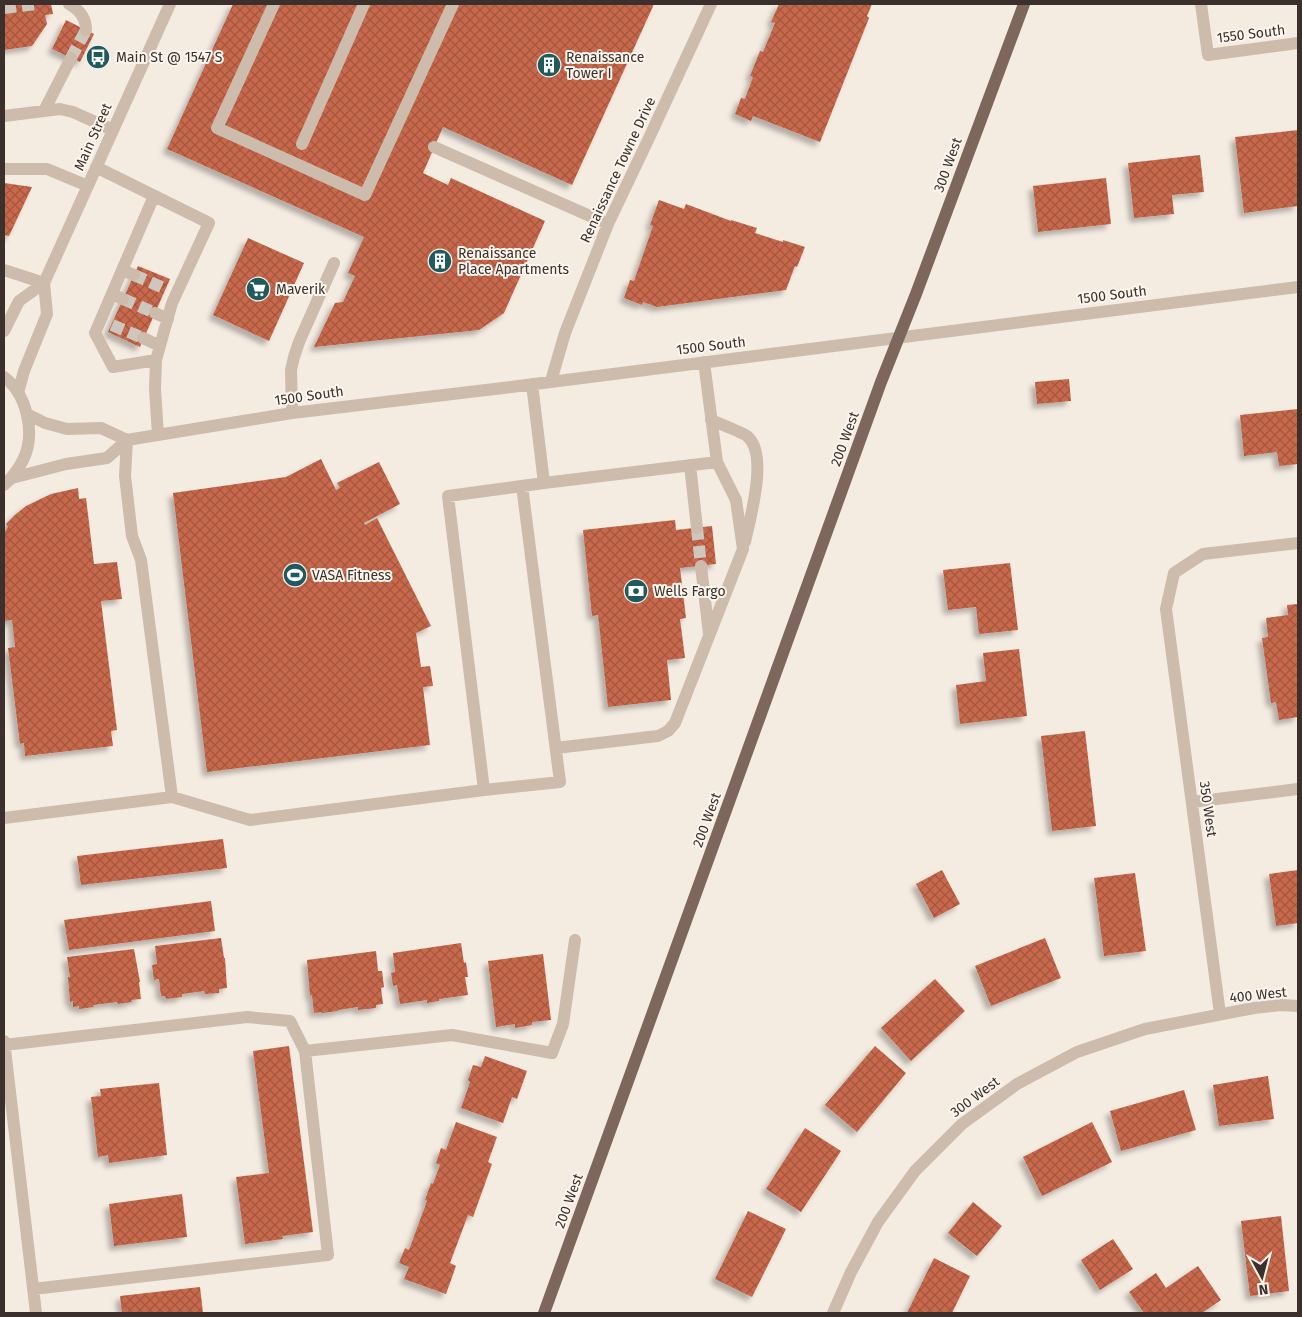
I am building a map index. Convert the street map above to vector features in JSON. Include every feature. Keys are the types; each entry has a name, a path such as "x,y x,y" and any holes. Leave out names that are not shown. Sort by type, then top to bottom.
{"main road":[{"name":"300 West","path":"899,337 1024,4"},
{"name":"200 West","path":"544,1313 881,382 899,337"}],"street":[{"path":"69,4 75,7 81,14 86,22 86,30"},
{"name":"Main Street","path":"4,331 19,301 44,283 170,4"},
{"path":"274,4 217,128 365,195 453,4"},
{"path":"302,144 364,4"},
{"name":"Renaissance Towne Drive","path":"551,381 565,332 608,224 650,138 711,4"},
{"name":"1550 South","path":"1201,4 1208,55 1298,43"},
{"path":"44,111 71,58"},
{"path":"4,116 60,109 73,112 113,130"},
{"path":"434,147 608,224"},
{"path":"96,167 209,223 171,292 172,303 156,360 154,389 158,435"},
{"path":"4,169 47,169 88,186"},
{"path":"154,196 118,296 106,322 95,333 114,366 156,360"},
{"path":"292,413 291,370 294,357 334,263"},
{"path":"4,270 44,283"},
{"name":"Main Street","path":"18,393 24,371 47,314 44,283"},
{"name":"1500 South","path":"127,440 292,413 1298,286"},
{"path":"155,313 168,319"},
{"path":"143,338 160,346"},
{"path":"704,362 717,462 736,500 743,549"},
{"path":"4,377 18,393 24,404 29,437 24,459 8,481"},
{"path":"532,384 544,483"},
{"path":"27,414 45,423 67,429 101,428 127,440"},
{"path":"556,748 658,736 668,731 675,723 743,549 755,502 757,469 755,449 747,437 711,420"},
{"path":"8,481 66,464 107,458 127,440"},
{"path":"127,440 125,476 132,536 141,560 172,797"},
{"path":"484,790 448,496 717,462"},
{"path":"690,465 697,528"},
{"path":"4,818 172,797 250,820 560,782 522,486"},
{"name":"350 West","path":"1220,1014 1166,609 1174,573 1203,554 1298,543"},
{"path":"701,566 709,636"},
{"path":"1192,802 1298,789"},
{"path":"305,1051 452,1035 552,1053 563,1024 575,940"},
{"name":"400 West","path":"1220,1014 1281,1005 1298,1006"},
{"name":"300 West","path":"833,1313 851,1272 878,1222 915,1171 962,1124 1017,1084 1077,1052 1145,1028 1220,1014"},
{"path":"33,1289 328,1255 305,1051 290,1021 247,1016 4,1043 33,1289 36,1313"}],"building":[{"path":"4,4 51,4 53,14 45,15 47,24 32,46 4,50"},
{"path":"233,4 654,4 572,185 443,127 423,173 448,185 451,178 545,221 504,313 479,330 314,347 335,303 343,302 355,276 348,273 364,237 167,149"},
{"path":"779,4 872,4 867,16 869,18 820,142 753,116 751,121 735,114 741,98 745,99 753,77 750,76 760,51 763,52 775,23 771,22"},
{"path":"66,20 94,34 80,62 52,49"},
{"path":"1298,130 1298,206 1244,213 1235,137"},
{"path":"1200,155 1204,192 1172,195 1174,214 1134,218 1128,163"},
{"path":"1106,178 1111,224 1038,232 1033,186"},
{"path":"4,183 32,187 9,236 4,235"},
{"path":"659,200 684,209 686,204 731,221 757,228 755,233 805,247 786,290 657,307 643,302 642,305 624,298 630,280 634,281 653,226 650,225"},
{"name":"Maverik","path":"248,238 304,263 269,341 213,315"},
{"path":"138,266 170,279 140,347 108,332"},
{"path":"1069,379 1071,401 1037,404 1035,382"},
{"path":"1298,409 1298,464 1279,466 1277,452 1244,456 1240,415"},
{"name":"VASA Fitness","path":"321,459 336,490 340,488 337,483 379,462 400,504 364,523 365,525 377,518 431,626 416,633 421,667 430,666 433,686 423,687 430,745 207,772 173,493 286,477"},
{"path":"78,488 79,499 86,498 94,564 117,562 122,599 101,601 117,730 111,731 113,746 25,756 24,743 20,744 8,648 15,647 12,620 4,621 4,533 8,527 6,524 26,506 51,494"},
{"name":"Wells Fargo","path":"675,520 676,530 712,526 716,564 680,568 686,618 680,619 685,658 667,660 671,700 608,707 598,615 592,616 583,530"},
{"path":"1010,563 1018,630 979,634 976,607 948,610 943,570"},
{"path":"1298,604 1298,717 1279,720 1276,702 1271,703 1262,638 1268,637 1266,618 1288,615 1287,605"},
{"path":"1019,649 1027,716 960,724 956,685 986,681 983,653"},
{"path":"1085,731 1096,826 1052,831 1041,736"},
{"path":"223,839 227,868 81,885 77,856"},
{"path":"942,870 960,904 934,918 916,884"},
{"path":"1298,870 1298,923 1276,926 1269,874"},
{"path":"1135,873 1146,951 1104,956 1094,878"},
{"path":"211,901 215,931 69,950 64,920"},
{"path":"221,938 225,958 227,988 219,989 219,993 205,994 204,991 182,994 182,997 166,999 165,996 161,996 159,979 154,980 152,965 157,964 155,946"},
{"path":"1045,938 1061,978 991,1006 975,966"},
{"path":"461,943 464,963 466,962 468,977 465,977 468,995 439,999 439,1001 427,1003 427,1000 400,1004 397,985 393,986 391,973 395,972 393,953"},
{"path":"134,949 141,999 118,1004 117,1002 93,1005 94,1007 79,1009 79,1006 73,1007 73,1001 70,1002 68,977 70,977 67,957"},
{"path":"376,951 378,971 382,971 384,987 381,988 383,1004 376,1005 376,1008 358,1010 358,1007 314,1013 312,995 310,996 307,960"},
{"path":"543,954 551,1020 532,1022 532,1025 515,1028 515,1024 496,1027 488,961"},
{"path":"935,979 965,1011 911,1061 881,1028"},
{"path":"289,1046 313,1232 282,1236 283,1239 245,1244 236,1177 269,1173 253,1051"},
{"path":"875,1046 906,1073 857,1132 825,1105"},
{"path":"485,1056 527,1071 517,1099 512,1097 503,1123 461,1108 470,1082 468,1080 473,1065 481,1067"},
{"path":"1268,1076 1274,1119 1219,1126 1213,1085"},
{"path":"159,1083 167,1155 109,1163 108,1155 98,1157 91,1097 101,1096 100,1089"},
{"path":"1184,1090 1196,1130 1121,1151 1110,1111"},
{"path":"456,1122 497,1137 488,1162 492,1164 473,1217 468,1215 450,1263 456,1266 446,1294 404,1279 409,1267 399,1263 405,1248 409,1250 427,1201 425,1200 431,1183 433,1184 440,1165 436,1163 441,1148 446,1150"},
{"path":"1092,1122 1112,1162 1042,1196 1023,1157"},
{"path":"805,1128 841,1151 801,1212 766,1189"},
{"path":"182,1194 187,1237 114,1246 109,1204"},
{"path":"973,1202 1002,1226 977,1256 948,1233"},
{"path":"748,1211 786,1229 752,1297 715,1279"},
{"path":"1281,1216 1289,1291 1250,1296 1241,1221"},
{"path":"1113,1239 1133,1269 1100,1290 1081,1260"},
{"path":"934,1258 970,1276 952,1313 907,1313"},
{"path":"1198,1266 1221,1300 1202,1313 1144,1313 1129,1292 1156,1273 1166,1288"},
{"path":"200,1287 203,1313 122,1313 120,1296"}],"tunnel":[{"path":"4,8 37,4"},
{"path":"71,58 86,30"},
{"path":"134,275 166,289"},
{"path":"123,299 155,313"},
{"path":"112,325 143,338"},
{"path":"697,528 701,566"}],"place":[{"name":"Main St @ 1547 S","path":"98,57"},
{"name":"Renaissance Tower I","path":"549,65"},
{"name":"Renaissance Place Apartments","path":"440,261"},
{"name":"Maverik","path":"258,289"},
{"name":"VASA Fitness","path":"295,575"},
{"name":"Wells Fargo","path":"636,591"}]}
